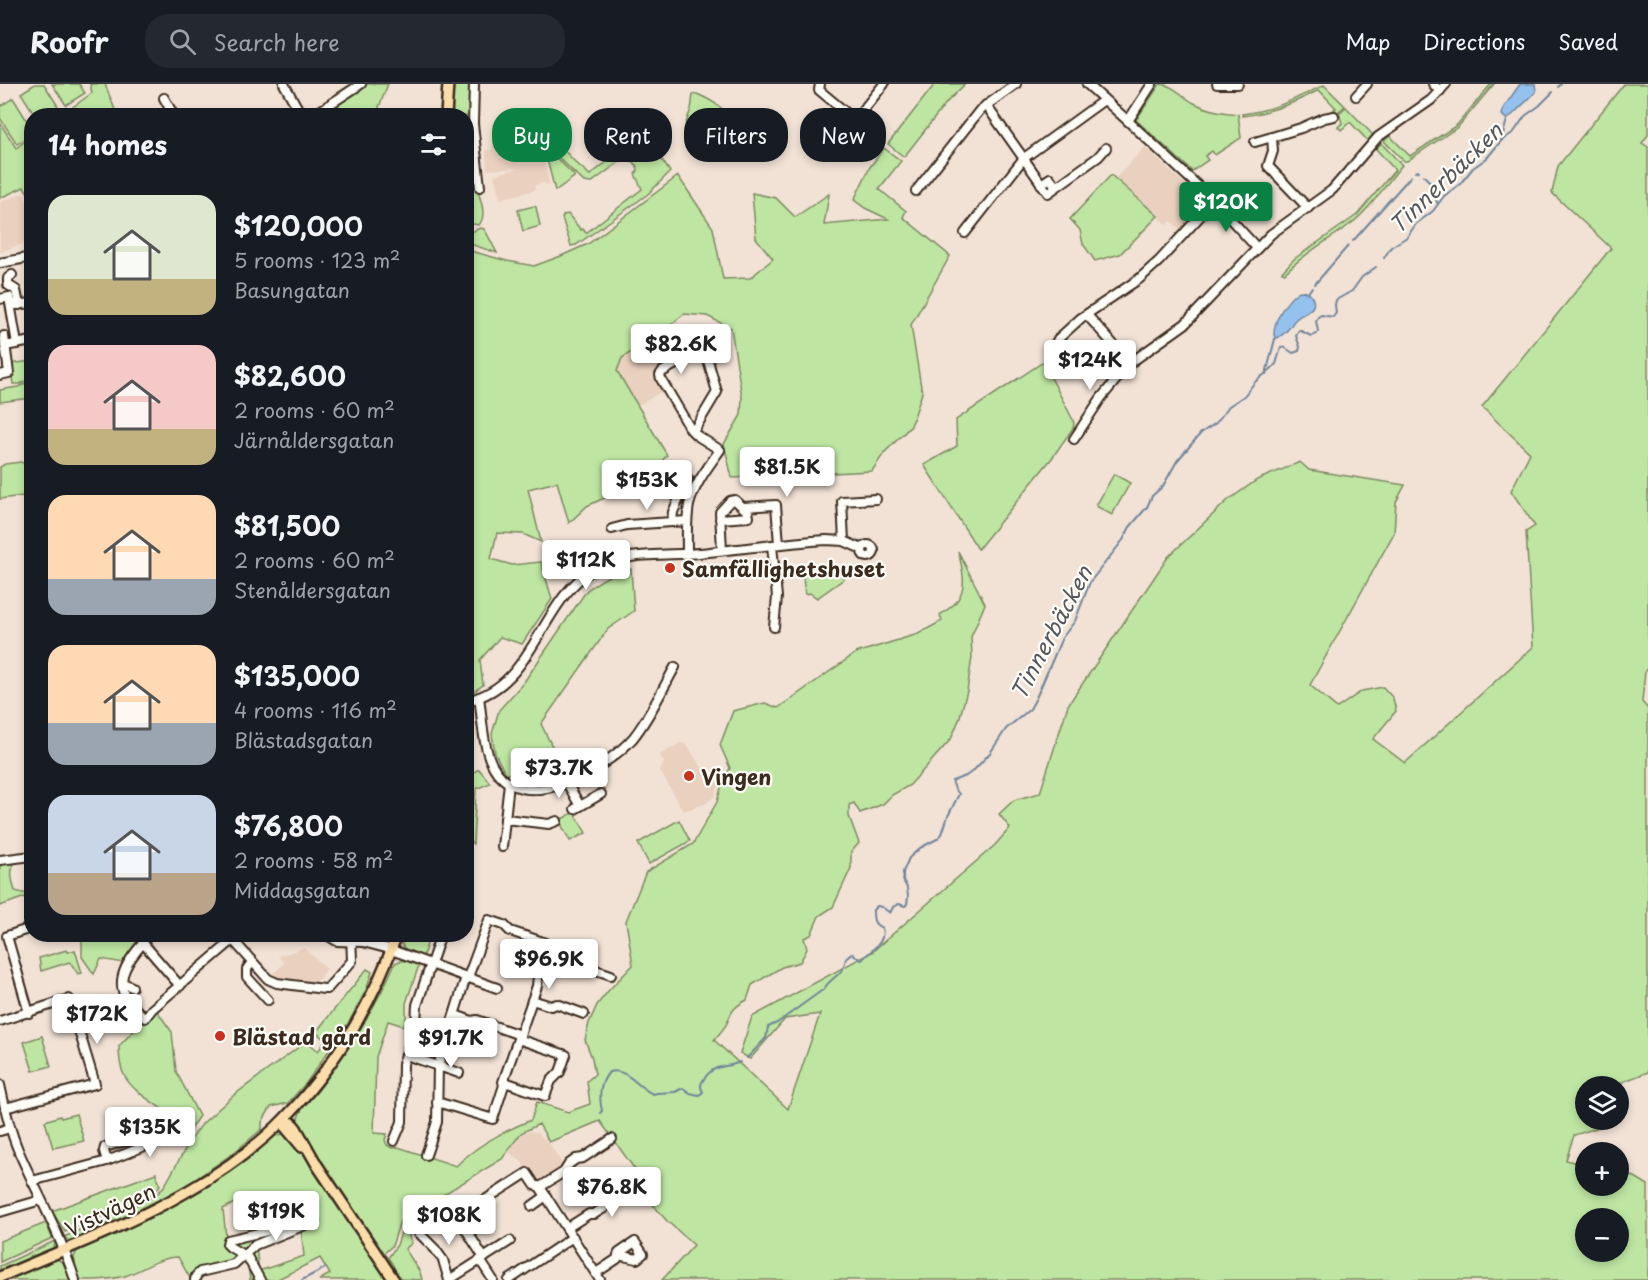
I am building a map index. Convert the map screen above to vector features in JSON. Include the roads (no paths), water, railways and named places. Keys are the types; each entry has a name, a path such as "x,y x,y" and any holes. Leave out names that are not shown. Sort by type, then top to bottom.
{"main road":[{"path":"446,108 448,84"},
{"name":"Vistvägen","path":"0,1277 134,1219 186,1192 244,1154 284,1120 330,1062 374,992 394,942"},
{"path":"284,1120 296,1128 317,1165 394,1280"}],"street":[{"path":"284,84 298,108"},
{"path":"324,108 361,84"},
{"path":"473,108 474,84"},
{"path":"820,87 855,120 884,84"},
{"path":"916,191 980,110 1016,84"},
{"path":"1087,84 1214,201 1257,248"},
{"path":"1128,121 1152,84"},
{"path":"1217,84 1238,84"},
{"path":"1356,96 1367,84"},
{"path":"1074,439 1101,398 1130,363 1185,324 1271,234 1332,190 1380,135 1431,100 1443,87 1433,84"},
{"path":"164,98 170,108"},
{"path":"964,233 1024,158 1104,100"},
{"path":"986,105 1048,193 1098,157 1106,148"},
{"path":"1255,142 1334,116"},
{"path":"474,133 480,187"},
{"path":"1272,137 1273,151 1268,166 1308,208"},
{"path":"1056,352 1058,339 1087,315 1139,279 1159,261 1214,201"},
{"path":"0,263 24,258"},
{"path":"12,276 8,278 8,285 16,290 15,334 17,344"},
{"path":"0,299 9,297 15,306"},
{"path":"15,306 24,304"},
{"path":"1087,315 1130,363"},
{"path":"0,375 9,373 2,336 15,334"},
{"path":"5,346 24,343"},
{"path":"687,554 687,521 690,505 704,474 720,450 693,432 660,375 684,359 703,354 707,357 717,392 693,432"},
{"path":"672,522 673,512 688,479"},
{"path":"844,541 842,501 876,499"},
{"path":"720,519 749,517 744,507 735,501 730,501 720,512 720,519 722,550"},
{"path":"744,507 776,505 777,597 774,627"},
{"path":"612,529 627,525 687,521"},
{"path":"474,698 498,687 512,675 566,593 597,567 618,559 826,540 844,541 862,549"},
{"path":"479,697 489,758 497,772 509,783 522,788 539,789 567,783 600,765 625,746 642,726 675,667"},
{"path":"502,848 509,783"},
{"path":"567,783 578,808 601,794"},
{"path":"505,819 549,824 557,821"},
{"path":"0,860 24,857"},
{"path":"426,1155 437,1122 438,1066 455,1015 453,1014 489,920 504,925 510,931 579,957 581,964 610,975"},
{"path":"24,930 7,936 29,1013"},
{"path":"180,986 143,944 126,965 123,983 125,996 145,1018 152,1009 180,986 231,942"},
{"path":"235,942 265,976 273,981 327,989 352,961 350,942"},
{"path":"363,942 392,950 497,988"},
{"path":"394,1141 402,1122 403,1064 416,1024 417,1005 438,942"},
{"path":"437,1102 493,1119 548,946"},
{"path":"252,962 247,969 247,977 268,1000"},
{"path":"123,983 132,987"},
{"path":"0,1022 69,999 95,1084 5,1108"},
{"path":"532,1000 551,1006 557,1004 584,1014"},
{"path":"455,1015 472,1021 477,1020 566,1055 560,1072 550,1080 545,1096 505,1083"},
{"path":"406,1055 459,1073"},
{"path":"0,1086 10,1128 64,1249 75,1280"},
{"path":"0,1131 10,1128"},
{"path":"32,1181 106,1161 150,1144 147,1134 105,1147 106,1161"},
{"path":"540,1187 564,1172 576,1159 583,1158 612,1139"},
{"path":"493,1280 465,1228 455,1217 527,1173 535,1185 540,1187 598,1278 618,1255"},
{"path":"567,1228 589,1214 594,1214 604,1208 605,1203 640,1180"},
{"path":"532,1206 546,1196"},
{"path":"0,1212 41,1200"},
{"path":"195,1280 200,1272 234,1264 255,1245 315,1221"},
{"path":"260,1280 248,1258 230,1247 228,1240 271,1230 298,1227"},
{"path":"418,1232 443,1260 449,1280 510,1241"},
{"path":"509,1280 573,1238"}],"water":[{"path":"1520,84 1535,84 1536,92 1507,120 1502,115 1504,107"},
{"path":"1299,291 1310,294 1314,301 1312,308 1275,339 1275,326 1280,313"}],"waterway":[{"name":"Tinnerbäcken","path":"1558,87 1561,84"},
{"name":"Tinnerbäcken","path":"1384,258 1391,247 1407,237 1416,224 1433,211 1444,196 1460,184 1501,141 1514,132 1525,116 1553,92"},
{"path":"1501,141 1507,120"},
{"path":"1415,172 1419,171"},
{"path":"1423,175 1436,188 1438,204"},
{"path":"1353,241 1411,176"},
{"path":"1315,284 1348,246"},
{"name":"Tinnerbäcken","path":"747,1058 766,1038 768,1027 824,989 842,970 849,955 852,953 861,960 880,942 883,934 882,928 874,921 873,910 877,906 890,913 893,907 907,904 907,888 903,880 903,872 909,858 942,834 959,794 952,781 974,770 990,753 1006,729 1030,709 1062,638 1075,621 1090,582 1147,507 1152,496 1163,486 1177,461 1201,433 1216,423 1229,406 1244,396 1255,382 1276,364 1281,348 1284,347 1293,353 1299,351 1296,336 1299,330 1311,336 1316,334 1318,317 1321,315 1333,317 1336,313 1336,300 1352,291 1362,277 1376,267"},
{"path":"1308,293 1312,287"},
{"path":"1266,374 1275,339"},
{"name":"Tinnerbäcken","path":"600,1113 602,1111 600,1096 602,1086 609,1072 621,1072 653,1094 675,1092 683,1088 699,1095 703,1092 702,1083 708,1074 720,1067 740,1062"},
{"path":"302,1280 325,1268"}],"place":[{"name":"Samfällighetshuset","path":"670,568"},
{"name":"Vingen","path":"689,776"},
{"name":"Blästad gård","path":"220,1036"}]}
